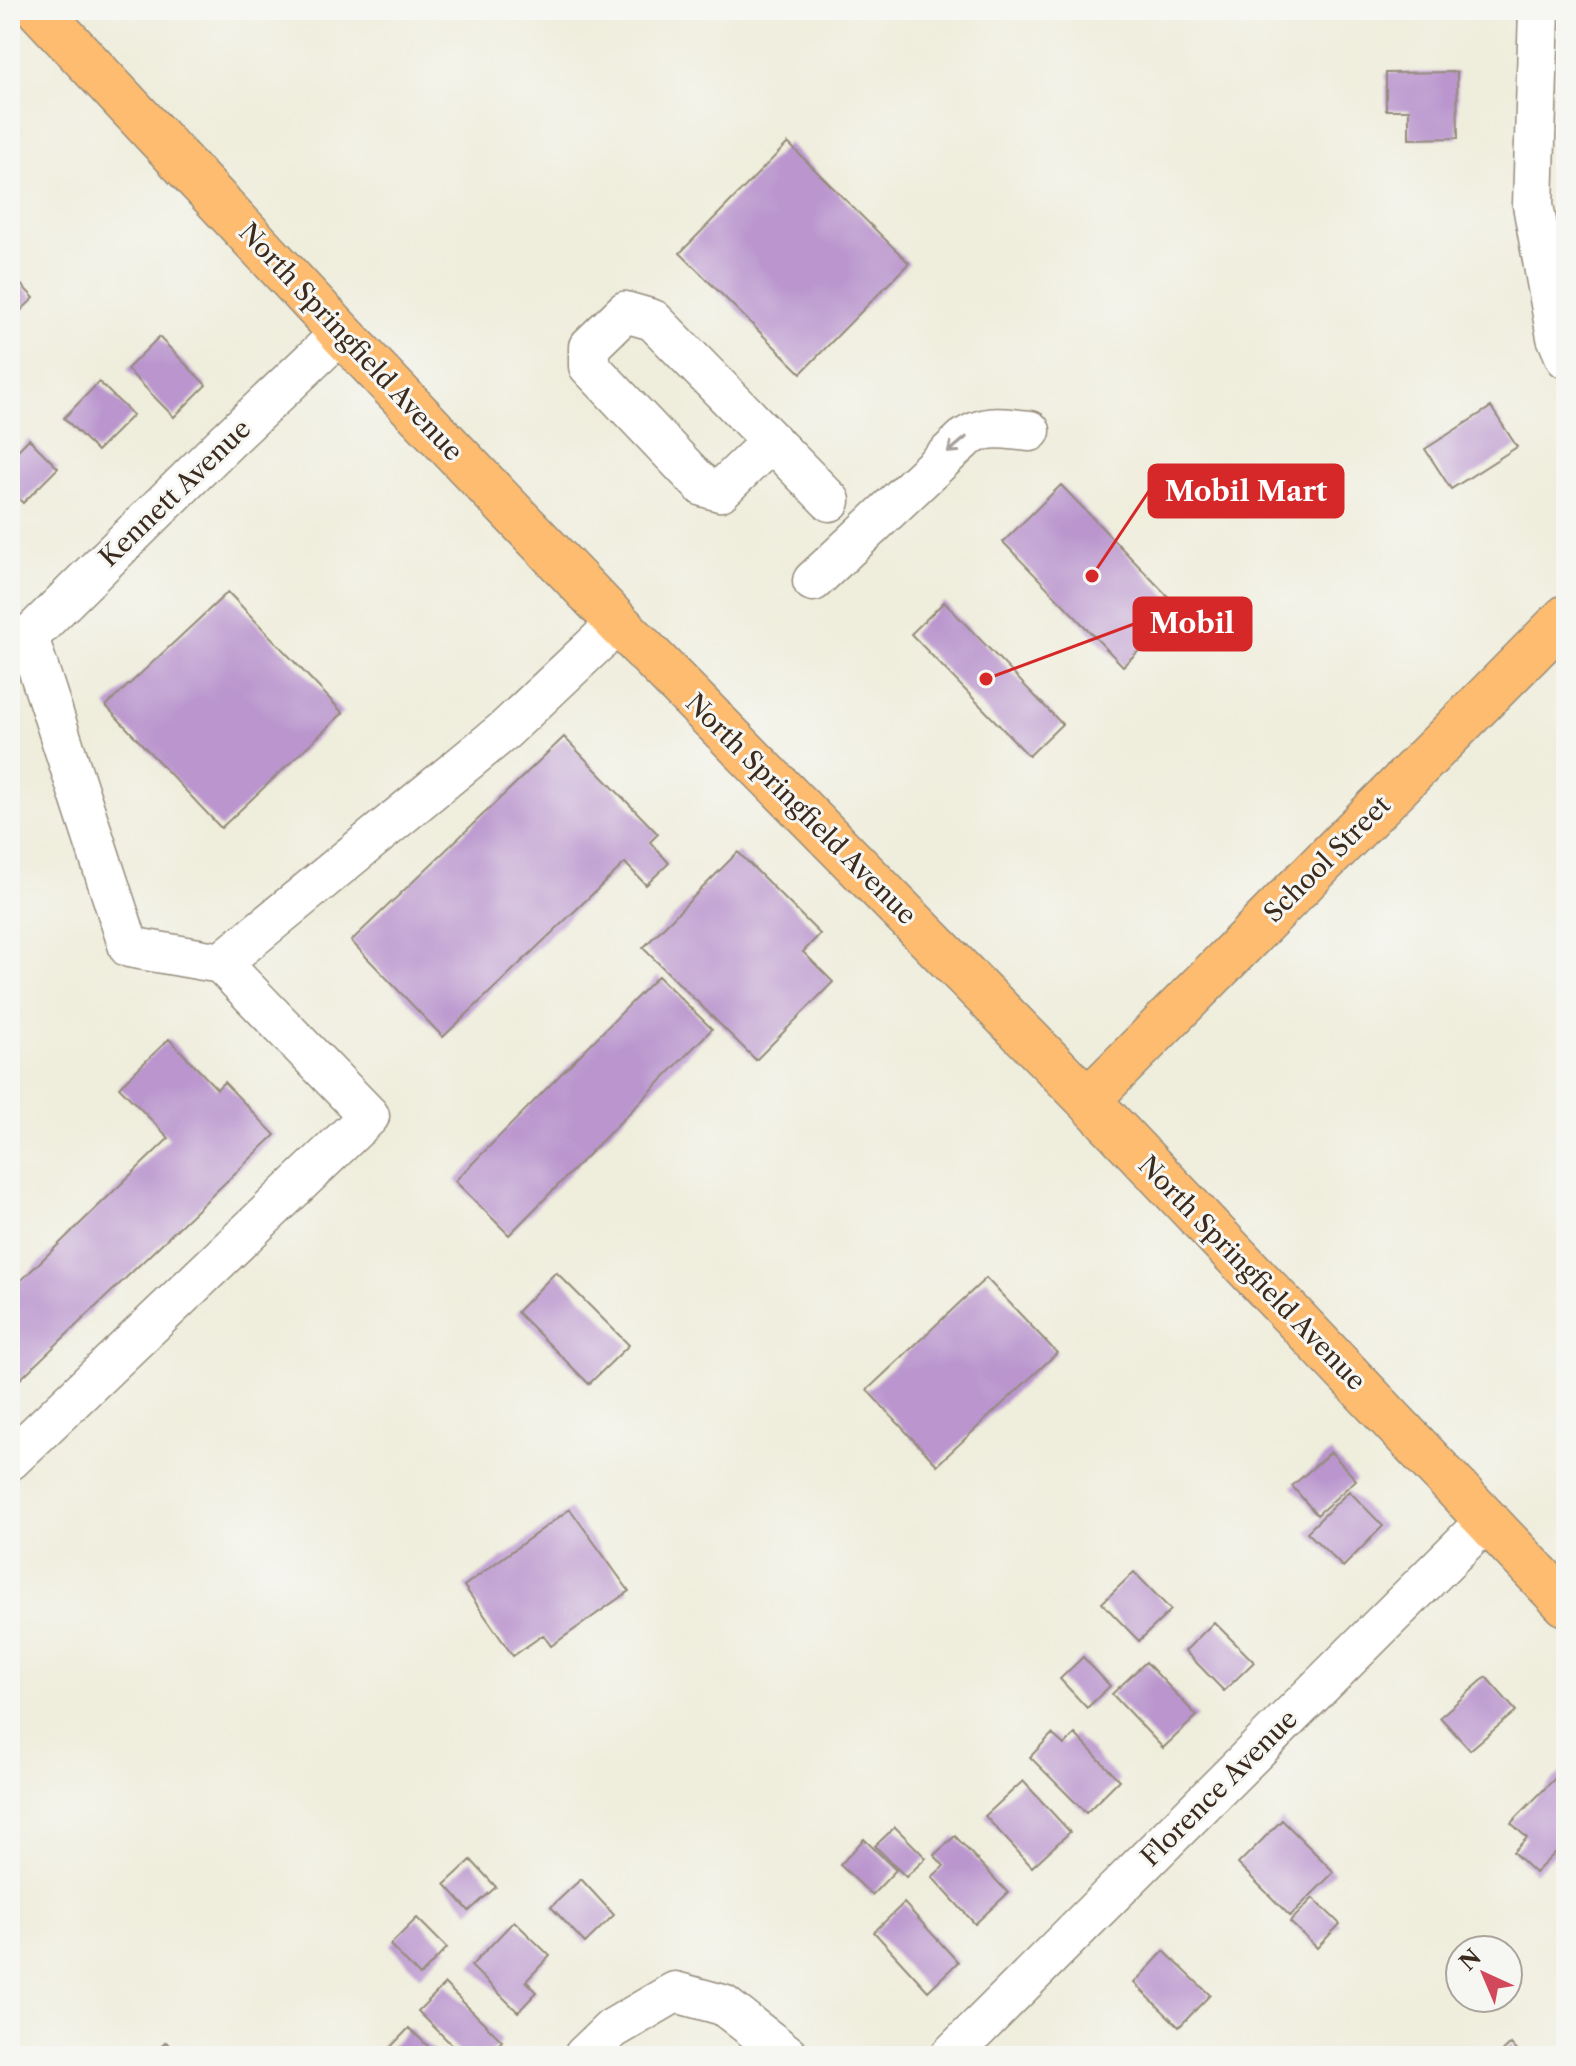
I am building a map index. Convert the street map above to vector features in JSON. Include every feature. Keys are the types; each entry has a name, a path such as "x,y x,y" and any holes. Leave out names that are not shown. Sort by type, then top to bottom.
{"main road":[{"name":"North Springfield Avenue","path":"39,10 618,623 1088,1100 1566,1604"},
{"name":"School Street","path":"1088,1100 1566,617"}],"street":[{"path":"1539,10 1533,205 1557,337 1566,358"},
{"path":"772,441 720,491 703,486 589,366 589,347 625,312 653,320 772,441 830,501"},
{"name":"Kennett Avenue","path":"19,646 341,333"},
{"path":"813,581 954,447 976,431 996,428 1030,431"},
{"path":"221,963 505,730 618,623"},
{"path":"10,1460 369,1116 221,963 129,947 19,646"},
{"name":"Florence Avenue","path":"950,2056 1487,1520"},
{"path":"598,2042 675,1992 723,2005 789,2056"}],"building":[{"path":"1457,72 1458,138 1409,139 1409,110 1386,110 1386,73"},
{"path":"788,143 909,263 801,373 680,253"},
{"path":"10,273 34,298 10,321"},
{"path":"159,337 206,385 174,417 127,369"},
{"path":"99,382 133,415 97,451 64,418"},
{"path":"1491,407 1517,447 1451,489 1425,449"},
{"path":"29,439 58,468 23,503 10,490 10,458"},
{"path":"1061,485 1181,610 1123,666 1003,542"},
{"path":"228,592 343,713 221,828 106,706"},
{"path":"944,602 1062,724 1029,756 911,634"},
{"path":"564,737 658,834 650,842 669,863 646,885 625,863 443,1037 351,941"},
{"path":"738,852 820,934 803,952 833,982 756,1060 643,948"},
{"path":"658,976 712,1029 509,1235 455,1181"},
{"path":"169,1039 217,1089 224,1082 275,1135 10,1389 10,1291 169,1138 119,1087"},
{"path":"556,1272 629,1345 589,1384 517,1312"},
{"path":"986,1278 1057,1353 937,1465 867,1390"},
{"path":"1331,1452 1356,1480 1317,1515 1292,1486"},
{"path":"1349,1491 1383,1526 1343,1567 1307,1532"},
{"path":"570,1509 629,1591 551,1646 543,1635 513,1656 464,1586"},
{"path":"1134,1572 1171,1610 1139,1641 1102,1603"},
{"path":"1214,1622 1254,1662 1224,1691 1185,1651"},
{"path":"1083,1657 1110,1686 1087,1708 1060,1679"},
{"path":"1146,1662 1197,1716 1163,1748 1112,1694"},
{"path":"1486,1677 1516,1711 1470,1750 1440,1717"},
{"path":"1052,1734 1064,1745 1075,1734 1119,1780 1086,1813 1030,1757"},
{"path":"1566,1767 1566,1842 1535,1873 1513,1852 1527,1838 1511,1823"},
{"path":"1023,1781 1070,1832 1032,1867 985,1816"},
{"path":"1282,1820 1334,1872 1290,1916 1238,1864"},
{"path":"895,1827 926,1858 906,1877 875,1846"},
{"path":"955,1836 1008,1893 975,1924 932,1877 944,1866 934,1855"},
{"path":"864,1839 896,1870 872,1895 840,1865"},
{"path":"471,1860 496,1887 469,1911 445,1884"},
{"path":"581,1879 614,1915 585,1943 551,1907"},
{"path":"1313,1898 1340,1924 1317,1948 1290,1922"},
{"path":"904,1903 958,1962 928,1991 874,1932"},
{"path":"417,1918 447,1948 420,1976 390,1945"},
{"path":"514,1921 550,1956 526,1981 537,1992 518,2012 471,1966"},
{"path":"1164,1951 1210,1995 1179,2027 1134,1983"},
{"path":"445,1984 502,2041 488,2056 463,2056 418,2011"},
{"path":"409,2028 438,2056 382,2056"},
{"path":"166,2042 180,2056 152,2056"},
{"path":"1511,2044 1522,2056 1498,2056"}],"place":[{"name":"Mobil Mart","path":"1092,576"},
{"name":"Mobil","path":"986,679"}]}
